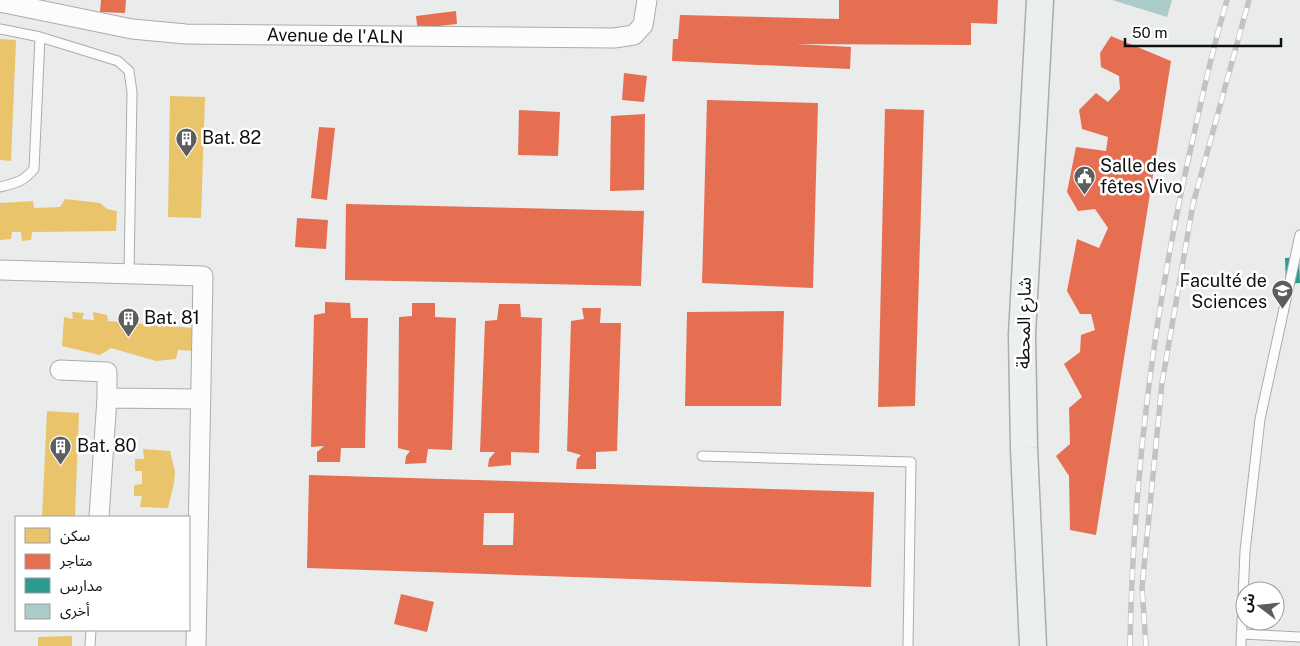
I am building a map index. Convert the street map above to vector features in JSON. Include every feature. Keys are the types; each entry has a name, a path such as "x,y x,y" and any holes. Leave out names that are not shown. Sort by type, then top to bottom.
{"main road":[{"name":"شارع المحطة","path":"1033,646 1024,457 1022,335 1040,0"}],"street":[{"name":"Avenue de l'ALN","path":"0,2 132,29 186,34 614,38 634,35 643,25 647,0"},
{"path":"0,270 204,276 201,399 193,535 192,623 196,646"},
{"path":"60,370 107,372 99,516"},
{"path":"107,398 201,399"}],"lane":[{"path":"0,29 40,37 118,61 129,71 132,92 129,274"},
{"path":"0,188 16,184 28,176 34,169 40,37"},
{"path":"1241,646 1245,550 1260,419 1300,235"},
{"path":"702,456 911,462 908,646"},
{"path":"90,646 91,631"},
{"path":"1241,634 1300,638"}],"building: سكن":[{"path":"0,39 16,40 11,161 0,160"},
{"name":"Bat. 82","path":"170,96 205,97 201,218 168,217"},
{"path":"65,199 100,203 107,209 117,211 116,231 32,232 31,240 22,241 21,232 12,232 11,239 0,240 0,203 33,201 34,208 60,207"},
{"name":"Bat. 81","path":"72,312 84,313 82,319 94,320 93,312 107,315 108,321 194,328 194,351 178,350 176,359 156,361 111,348 100,355 62,346 64,317 73,319"},
{"name":"Bat. 80","path":"47,411 79,413 75,516 42,516"},
{"path":"143,449 170,451 175,472 168,508 140,507 142,496 134,496 134,485 142,484 142,471 135,471 135,459 144,459"},
{"path":"72,636 72,646 38,646 38,637"}],"building: متاجر":[{"path":"101,0 126,0 125,13 100,12"},
{"path":"839,0 998,0 997,24 971,23 971,45 796,44 851,47 850,69 672,61 673,39 678,39 680,15 839,19"},
{"path":"456,11 457,24 439,26 440,30 418,33 416,16"},
{"path":"1111,36 1171,61 1096,535 1070,530 1069,476 1056,456 1070,444 1069,408 1082,397 1064,364 1080,352 1081,335 1095,330 1091,314 1080,314 1067,291 1077,239 1099,248 1108,228 1095,209 1078,211 1067,192 1076,147 1106,151 1108,137 1082,129 1079,110 1096,93 1108,102 1120,89 1119,76 1101,67 1100,53"},
{"path":"624,73 647,76 644,102 622,100"},
{"path":"707,100 818,103 813,288 702,283"},
{"path":"885,109 924,110 915,406 878,407"},
{"path":"519,110 560,112 558,156 518,155"},
{"path":"645,114 644,190 610,191 611,116"},
{"path":"319,127 335,128 327,200 311,198"},
{"path":"346,204 644,211 641,286 345,280"},
{"path":"297,218 328,220 326,249 295,247"},
{"path":"325,302 350,303 351,318 368,318 365,448 341,448 340,462 317,462 317,452 324,446 311,447 314,315 325,313"},
{"path":"412,303 435,303 435,317 456,318 452,450 428,449 426,463 405,464 406,456 410,451 398,448 399,317 412,316"},
{"path":"499,304 520,304 521,317 542,318 539,453 511,452 511,465 488,467 489,459 495,452 480,452 485,321 497,320"},
{"path":"582,308 601,308 600,323 621,323 617,451 596,452 596,469 576,469 577,459 581,455 567,451 571,321 584,319"},
{"path":"784,311 781,406 685,406 687,312"},
{"path":"309,475 874,492 871,587 307,568","holes":["484,513 514,513 513,545 483,545"]},
{"path":"401,594 434,602 427,632 394,624"}],"building: مدارس":[{"path":"1299,257 1300,283 1286,284 1285,258"}],"building: أخرى":[{"path":"1112,0 1172,0 1167,17"}],"railway":[{"path":"1130,646 1136,515 1149,384 1158,319 1182,189 1218,31 1227,0"},
{"path":"1146,646 1142,588 1162,383 1193,204 1249,0"}],"place":[{"name":"Bat. 82","path":"186,157"},
{"name":"Salle des fêtes Vivo","path":"1084,195"},
{"name":"Faculté de Sciences","path":"1283,310"},
{"name":"Bat. 81","path":"128,337"},
{"name":"Bat. 80","path":"61,465"}]}
